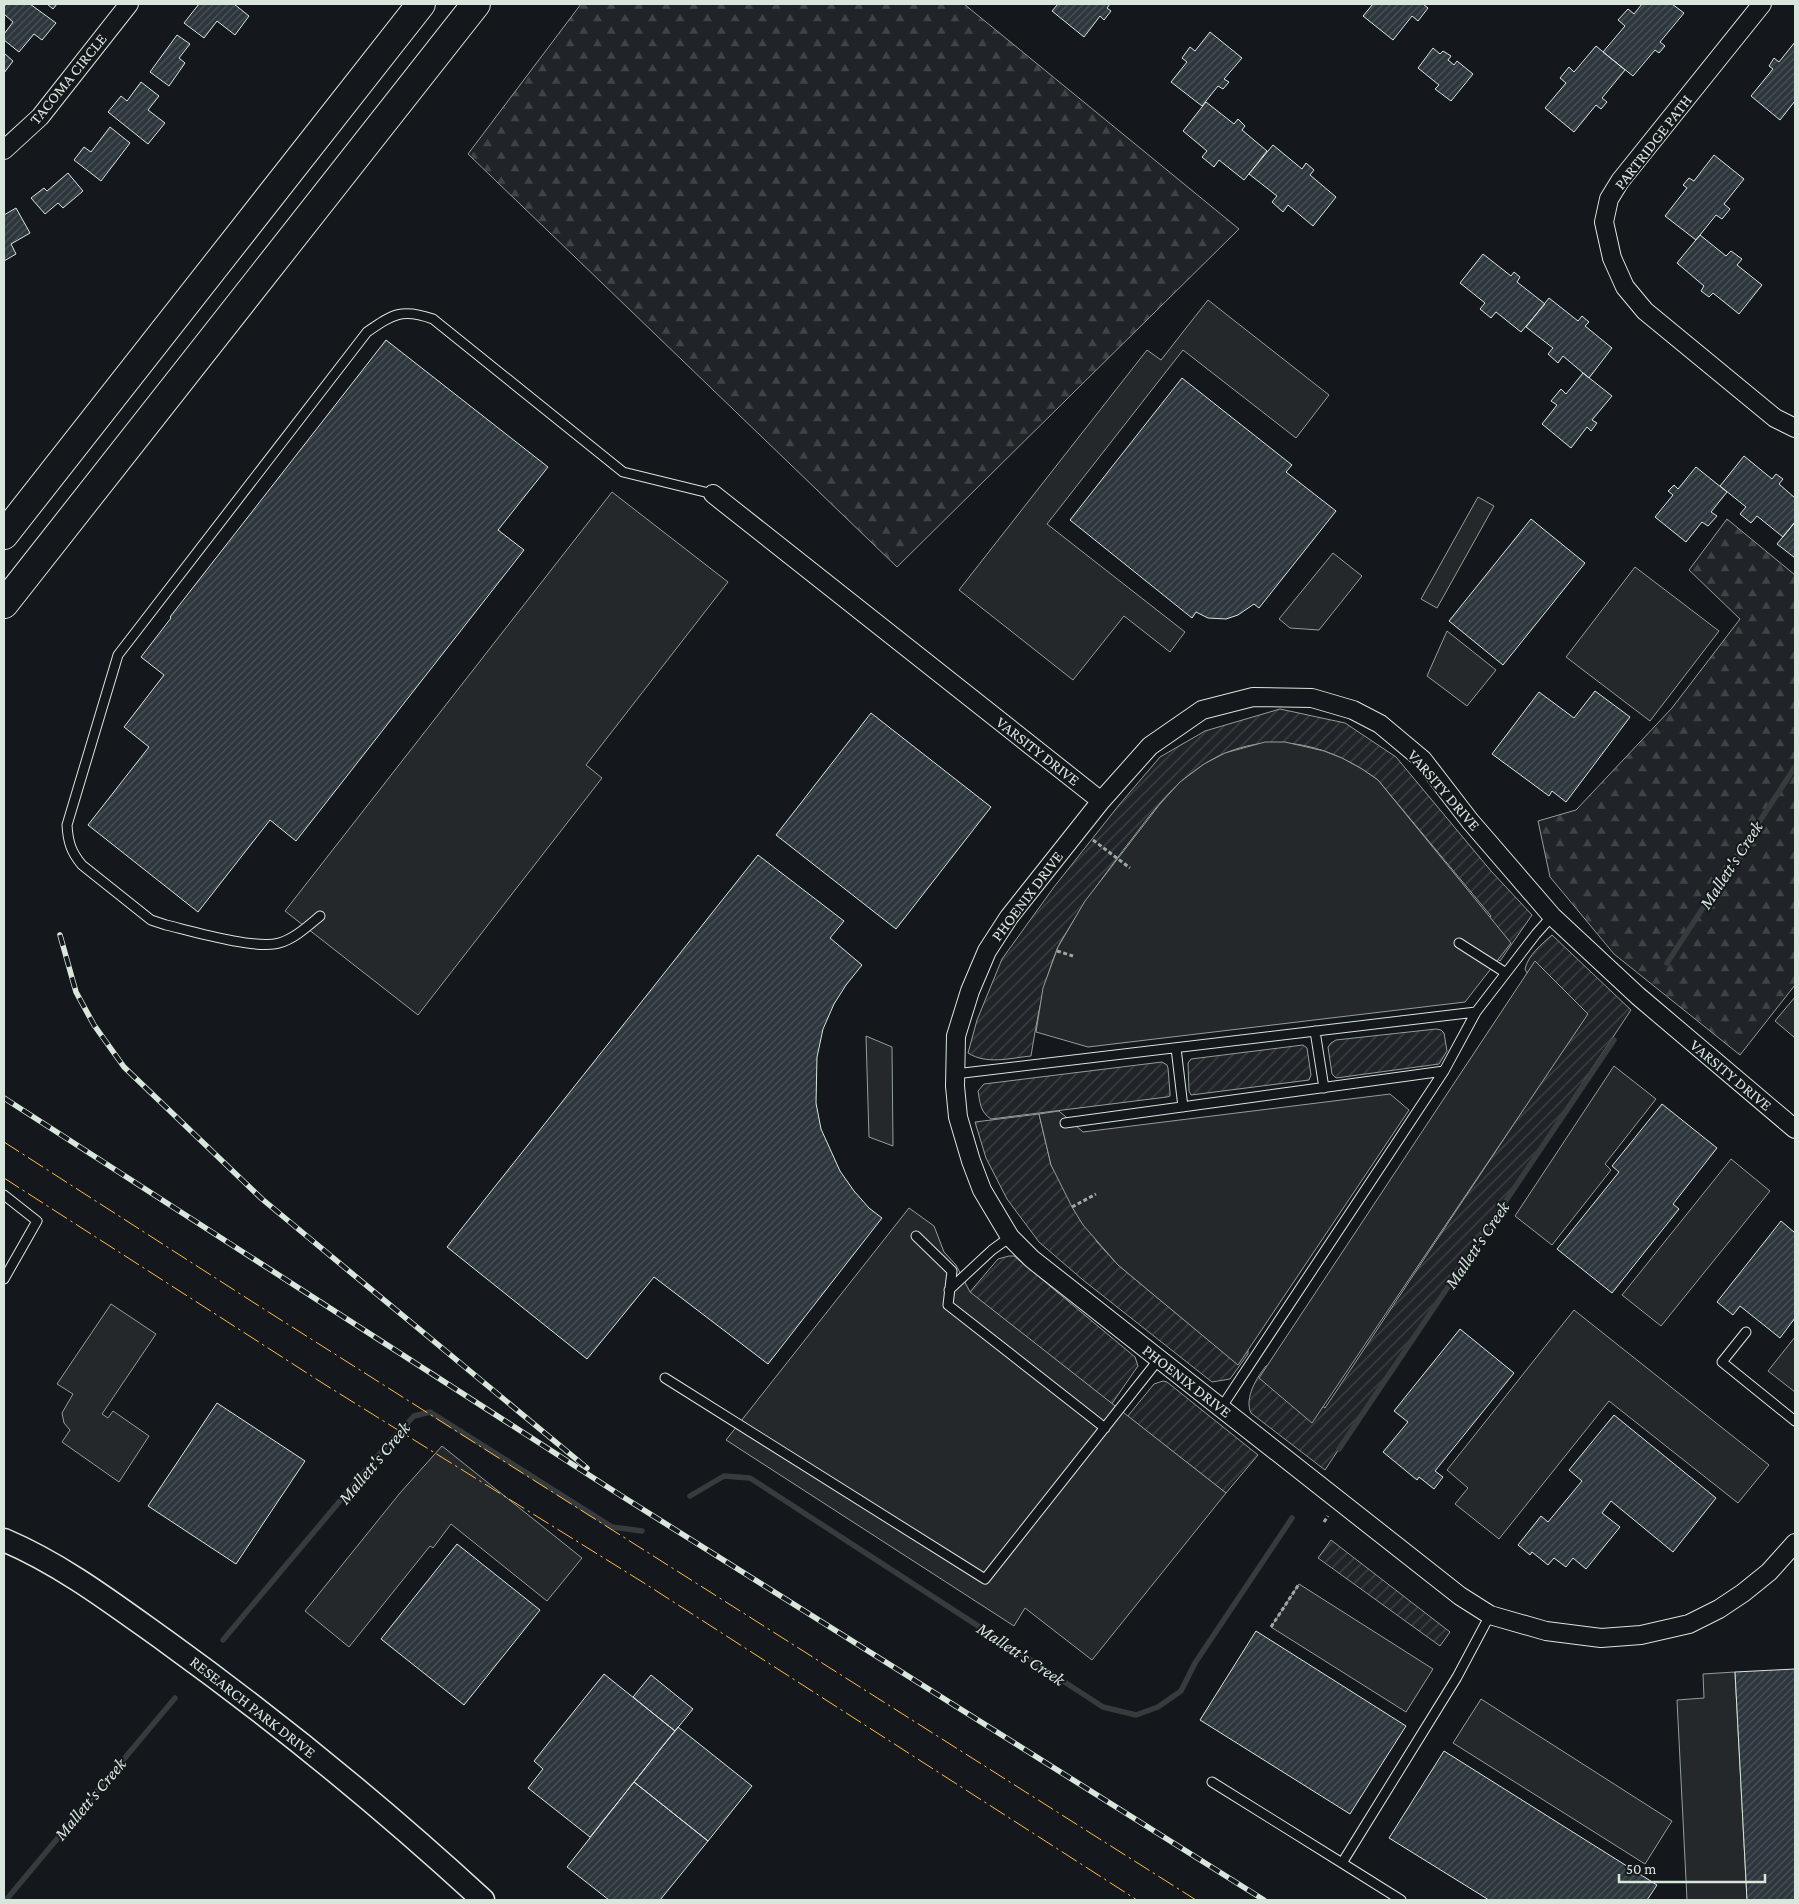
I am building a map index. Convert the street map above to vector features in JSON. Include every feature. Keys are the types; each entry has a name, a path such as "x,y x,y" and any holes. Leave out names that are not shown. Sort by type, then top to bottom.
{"highway":[{"path":"4,535 421,4"},
{"path":"4,604 476,4"}],"street":[{"name":"TACOMA CIRCLE","path":"4,150 40,117 129,4"},
{"name":"PARTRIDGE PATH","path":"1762,4 1620,181 1609,199 1604,222 1612,258 1625,287 1644,311 1775,418 1795,428"},
{"name":"VARSITY DRIVE","path":"713,494 1101,801 1150,746 1202,710 1253,697 1312,698 1353,710 1380,724 1422,760 1470,821 1552,916 1638,996 1795,1129"},
{"name":"PHOENIX DRIVE","path":"1101,801 1009,916 987,951 970,991 956,1036 955,1074 958,1117 982,1190 1010,1237 1032,1259 1221,1408 1460,1596 1490,1615 1546,1631 1601,1638 1640,1635 1690,1624 1719,1609 1743,1593 1769,1572 1795,1543"},
{"name":"RESEARCH PARK DRIVE","path":"4,1540 32,1552 75,1578 212,1675 370,1799 426,1847 483,1900"}],"lane":[{"path":"320,916 286,940 259,945 151,920 82,865 72,854 68,841 67,825 118,655 367,332 385,319 400,313 417,313 433,319 624,472 713,494"},
{"path":"1221,1408 1444,1071 1476,1012 1552,916"},
{"path":"1459,943 1506,972"},
{"path":"955,1074 1476,1012"},
{"path":"1315,1031 1324,1088"},
{"path":"1176,1048 1183,1107"},
{"path":"1065,1123 1444,1071"},
{"path":"4,1195 37,1221 4,1279"},
{"path":"916,1236 952,1271 948,1305 1105,1428"},
{"path":"950,1290 992,1250 1010,1237"},
{"path":"1746,1332 1722,1362 1795,1421"},
{"path":"665,1378 985,1579 1159,1359"},
{"path":"1342,1863 1458,1677 1490,1615"},
{"path":"1212,1782 1402,1900"}],"path":[{"path":"1092,839 1130,868"},
{"path":"1057,951 1073,956"},
{"path":"1072,1208 1096,1194"},
{"path":"1324,1522 1330,1514"},
{"path":"1272,1627 1299,1584"}],"green space":[{"path":"581,4 964,4 1239,229 897,567 468,154"},
{"path":"1727,519 1795,575 1795,985 1740,1055 1614,954 1550,877 1538,821 1576,810 1672,708 1740,619 1689,570"},
{"path":"1280,709 1345,723 1396,757 1491,871 1532,915 1500,961 1478,941 1478,934 1491,916 1378,780 1354,764 1304,745 1278,743 1253,745 1228,752 1204,764 1181,782 1151,814 1097,885 1057,949 1044,988 1031,1056 991,1060 975,1057 968,1053 977,1020 1002,959 1054,887 1160,757 1205,731"},
{"path":"1552,935 1631,1010 1325,1470 1251,1413 1249,1401 1255,1382 1266,1366 1270,1365 1325,1408 1587,1014 1538,964 1528,975 1525,969 1532,954"},
{"path":"1436,1029 1444,1033 1447,1051 1439,1064 1336,1078 1332,1074 1328,1047 1336,1040"},
{"path":"1303,1045 1307,1048 1311,1075 1309,1080 1191,1095 1189,1091 1188,1063 1191,1059"},
{"path":"1162,1062 1168,1068 1170,1096 1167,1097 991,1119 987,1116 980,1103 978,1091 984,1084"},
{"path":"1039,1114 1051,1165 1097,1242 1118,1265 1236,1363 1248,1349 1248,1354 1230,1379 1212,1382 1083,1280 1039,1242 1007,1199 986,1158 975,1122"},
{"path":"1014,1256 1135,1357 1138,1366 1104,1415 1102,1396 978,1299 964,1299 998,1259"},
{"path":"1163,1381 1167,1382 1258,1455 1226,1493 1135,1422 1123,1422 1154,1384"},
{"path":"1331,1540 1450,1632 1440,1646 1318,1558"}],"shaded area":[{"path":"1208,300 1329,395 1296,438 1183,350 1047,524 1185,632 1170,652 1124,616 1073,680 959,590 1147,350 1161,360"},
{"path":"612,492 728,582 586,765 602,778 418,1015 285,911"},
{"path":"1478,497 1494,506 1437,608 1421,599"},
{"path":"1333,553 1362,576 1319,630 1290,628 1279,619"},
{"path":"1635,567 1719,631 1650,721 1566,657"},
{"path":"1447,631 1496,670 1467,706 1427,676"},
{"path":"1265,742 1285,742 1324,751 1342,758 1378,780 1511,943 1465,1002 1088,1047 1036,1032 1043,988 1058,947 1085,901 1160,804 1180,782 1204,764 1225,753"},
{"path":"1535,961 1588,1014 1312,1423 1259,1378"},
{"path":"1795,997 1795,1038 1775,1021"},
{"path":"866,1036 892,1047 893,1146 869,1137"},
{"path":"1614,1066 1656,1099 1605,1164 1611,1170 1552,1245 1515,1216"},
{"path":"1390,1094 1409,1110 1238,1365 1118,1265 1083,1225 1051,1165 1039,1114 1059,1111 1083,1132"},
{"path":"1731,1159 1770,1191 1661,1326 1622,1295"},
{"path":"909,1208 934,1226 944,1252 956,1265 970,1292 1226,1493 1092,1660 1025,1608 1014,1626 726,1440"},
{"path":"111,1304 156,1334 102,1414 108,1418 113,1411 149,1436 119,1482 62,1442 70,1430 64,1423 62,1413 73,1394 57,1384"},
{"path":"1574,1310 1769,1465 1738,1503 1609,1401 1499,1539 1455,1504 1468,1488 1447,1470"},
{"path":"1795,1337 1795,1392 1768,1371"},
{"path":"442,1446 582,1558 547,1601 451,1524 433,1548 430,1546 349,1647 305,1611 400,1493"},
{"path":"1299,1584 1433,1669 1406,1712 1271,1627"},
{"path":"1735,1672 1747,1900 1687,1900 1677,1700 1704,1698 1703,1674"},
{"path":"1481,1699 1672,1821 1645,1864 1453,1743"}],"building":[{"path":"6,4 30,4 56,23 42,40 34,34 19,52 4,40 4,34 13,22 4,14"},
{"path":"47,4 57,4 53,9"},
{"path":"199,4 234,4 249,16 235,35 217,21 204,38 184,23"},
{"path":"1058,4 1110,4 1107,8 1111,11 1104,20 1100,16 1084,37 1052,11"},
{"path":"1373,4 1423,4 1428,8 1418,21 1412,16 1393,40 1363,16"},
{"path":"1642,4 1672,4 1684,13 1660,42 1665,46 1659,53 1655,50 1633,76 1603,52 1625,26 1618,20 1628,9 1634,14"},
{"path":"1210,32 1242,58 1224,79 1229,82 1223,89 1218,86 1202,106 1171,82 1187,62 1182,58 1190,47 1195,51"},
{"path":"177,35 190,44 179,58 185,63 169,86 150,72"},
{"path":"1795,42 1795,101 1780,120 1751,96 1773,69 1769,66 1774,58 1779,62"},
{"path":"1596,46 1625,70 1602,98 1607,102 1601,109 1596,105 1574,132 1545,108 1566,83 1560,78 1569,67 1574,72"},
{"path":"1433,48 1440,54 1443,51 1451,56 1448,60 1454,65 1457,61 1473,74 1451,101 1435,89 1439,85 1418,68"},
{"path":"4,53 13,61 4,73"},
{"path":"141,82 159,96 148,110 165,123 148,144 108,112 121,96 127,101"},
{"path":"1206,102 1234,124 1238,119 1245,126 1242,130 1267,151 1244,180 1219,160 1214,167 1202,157 1207,151 1183,131"},
{"path":"110,127 130,143 101,181 74,160 84,147 91,152"},
{"path":"1273,145 1302,169 1306,163 1314,170 1310,175 1336,197 1313,226 1288,205 1283,212 1272,202 1277,196 1249,174"},
{"path":"1714,155 1744,179 1724,204 1730,209 1722,219 1716,215 1696,240 1665,216 1687,188 1683,185 1689,178 1694,181"},
{"path":"68,173 83,191 63,208 58,203 45,214 31,198 44,188 47,191"},
{"path":"16,208 30,233 11,244 16,254 4,261 4,215"},
{"path":"1700,235 1726,256 1731,251 1742,259 1737,265 1762,285 1739,314 1713,293 1709,297 1701,291 1704,286 1677,263"},
{"path":"1483,254 1511,276 1514,272 1520,277 1517,282 1545,304 1521,332 1496,312 1491,318 1480,309 1485,303 1460,283"},
{"path":"1549,298 1578,321 1582,316 1589,322 1585,326 1612,348 1589,378 1563,356 1558,363 1548,354 1553,348 1526,327"},
{"path":"386,340 548,467 498,530 524,550 296,841 270,820 198,912 88,825 149,747 124,727 164,675 141,657 170,617"},
{"path":"1583,373 1612,396 1592,420 1597,423 1591,431 1587,427 1571,448 1542,424 1557,405 1551,401 1561,389 1566,394"},
{"path":"1182,378 1292,465 1286,472 1336,511 1259,608 1254,604 1238,615 1226,619 1208,618 1196,612 1192,618 1070,520"},
{"path":"1744,456 1772,479 1776,474 1783,479 1779,484 1795,498 1795,522 1783,537 1757,516 1751,523 1740,514 1746,507 1720,486"},
{"path":"1696,467 1727,492 1711,512 1717,516 1708,526 1702,522 1686,542 1655,517 1673,495 1668,491 1674,485 1678,489"},
{"path":"1531,519 1585,563 1503,665 1449,621"},
{"path":"1795,522 1795,558 1777,544"},
{"path":"1595,691 1630,717 1566,802 1552,791 1549,796 1492,754 1539,692 1574,718"},
{"path":"871,713 991,807 896,929 776,835"},
{"path":"758,855 844,921 830,938 862,965 834,1004 823,1029 817,1057 816,1103 821,1129 840,1171 869,1208 882,1218 768,1364 654,1277 587,1359 447,1247"},
{"path":"1662,1104 1717,1148 1673,1204 1679,1209 1612,1293 1557,1249 1619,1172 1612,1166"},
{"path":"1781,1221 1795,1233 1795,1318 1780,1338 1740,1306 1733,1315 1717,1302"},
{"path":"1460,1329 1514,1373 1435,1471 1443,1477 1434,1489 1419,1477 1417,1480 1383,1452 1408,1422 1394,1411"},
{"path":"217,1403 305,1461 236,1564 148,1506"},
{"path":"1614,1415 1716,1498 1673,1552 1611,1501 1602,1513 1620,1527 1586,1569 1573,1558 1566,1567 1554,1558 1548,1565 1532,1552 1530,1555 1518,1545 1541,1516 1548,1522 1582,1481 1569,1470"},
{"path":"457,1544 540,1610 464,1705 381,1639"},
{"path":"1256,1631 1406,1726 1350,1814 1200,1720"},
{"path":"1795,1669 1795,1900 1747,1900 1735,1672"},
{"path":"604,1674 675,1731 590,1837 528,1788 543,1769 534,1761"},
{"path":"651,1675 693,1709 675,1731 633,1697"},
{"path":"678,1727 752,1786 708,1841 634,1782"},
{"path":"1444,1751 1657,1885 1647,1900 1489,1900 1389,1838"},
{"path":"634,1782 708,1841 660,1900 609,1900 567,1867"}],"waterway":[{"name":"Mallett's Creek","path":"1667,963 1795,767"},
{"name":"Mallett's Creek","path":"1339,1449 1614,1040"},
{"name":"Mallett's Creek","path":"223,1640 387,1445 414,1416 430,1412 612,1527 642,1531"},
{"name":"Mallett's Creek","path":"690,1496 724,1476 750,1478 1103,1707 1136,1715 1158,1707 1181,1691 1195,1663 1292,1518"},
{"name":"Mallett's Creek","path":"6,1900 175,1698"}],"railway":[{"path":"60,935 76,992 94,1025 124,1067 262,1199 587,1468"},
{"path":"4,1098 620,1495 1264,1900"}],"power":[{"path":"4,1142 259,1306 1196,1900"},
{"path":"4,1178 324,1384 644,1583 1137,1900"}]}
